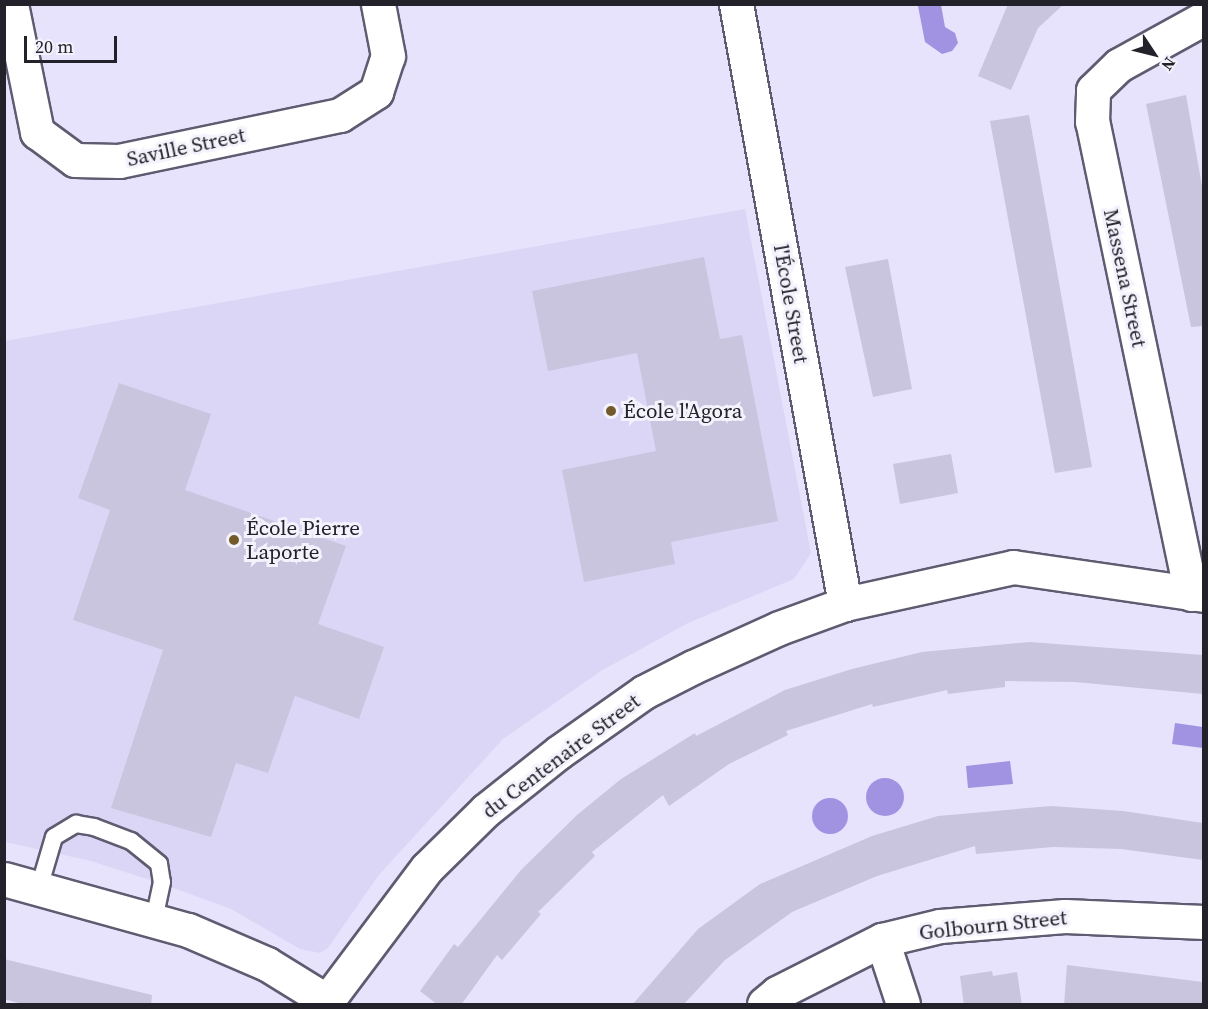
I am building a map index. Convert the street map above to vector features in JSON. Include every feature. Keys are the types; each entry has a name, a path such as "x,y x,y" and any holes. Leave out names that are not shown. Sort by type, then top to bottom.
{"street":[{"name":"Saville Street","path":"11,4 37,132 75,160 118,161 340,115 376,92 388,56 378,4"},
{"name":"l'École Street","path":"736,4 845,604"},
{"name":"Massena Street","path":"1197,595 1092,122 1094,90 1119,64 1203,18"},
{"name":"du Centenaire Street","path":"4,879 188,930 267,964 329,1003 427,868 486,810 559,752 644,692 779,627 845,604 1013,567 1197,595"},
{"name":"Golbourn Street","path":"764,1005 777,993 882,940 940,926 1065,916 1203,922"},
{"path":"882,940 903,1005"}],"lane":[{"path":"39,888 54,837 76,824 94,827 131,841 159,864 162,882 154,921"}],"shaded area":[{"path":"941,5 945,27 955,33 958,43 952,51 942,54 925,42 918,6"},
{"name":"École Pierre Laporte","path":"745,209 811,553 794,579 688,623 601,671 503,739 378,876 328,948 320,953 300,949 231,909 165,885 91,861 5,842 5,341"},
{"path":"1175,723 1203,727 1203,748 1172,744"},
{"path":"1010,761 1013,784 968,788 966,766"},
{"path":"885,778 899,783 904,797 899,811 885,816 871,811 866,797 871,783"},
{"path":"830,798 843,803 848,816 843,829 830,834 817,829 812,816 817,803"}],"building":[{"path":"1008,4 1064,4 1038,28 1011,90 978,76"},
{"path":"1186,95 1203,192 1203,326 1191,327 1146,104"},
{"path":"1029,115 1092,467 1055,473 990,121"},
{"path":"704,257 720,339 742,335 778,521 671,542 675,564 584,582 562,470 656,451 637,353 548,371 532,291"},
{"path":"888,259 912,389 873,397 845,267"},
{"name":"École Pierre Laporte","path":"119,383 211,414 185,490 346,546 318,624 384,647 359,719 295,696 268,773 236,763 211,837 111,808 163,650 73,620 110,510 78,498"},
{"path":"951,454 958,493 900,504 893,464"},
{"path":"1030,642 1203,655 1203,694 1075,682 1005,681 1005,687 948,694 947,690 873,707 872,704 786,731 788,735 729,764 669,806 663,795 592,852 595,856 538,912 541,914 502,960 497,955 461,1005 438,1005 420,991 454,944 458,947 521,870 577,815 621,779 695,733 696,736 785,690 852,669 922,652"},
{"path":"1051,806 1123,811 1203,823 1203,860 1121,849 1053,847 976,854 975,846 877,876 792,912 725,960 683,1005 632,1005 698,929 760,884 872,836 938,816"},
{"path":"4,959 152,995 151,1005 26,1005 4,999"},
{"path":"1067,965 1203,982 1203,1005 1064,1005"},
{"path":"992,971 993,976 1017,972 1022,1005 964,1005 960,976"}],"place":[{"name":"École l'Agora","path":"611,411"},
{"name":"École Pierre Laporte","path":"234,540"}]}
